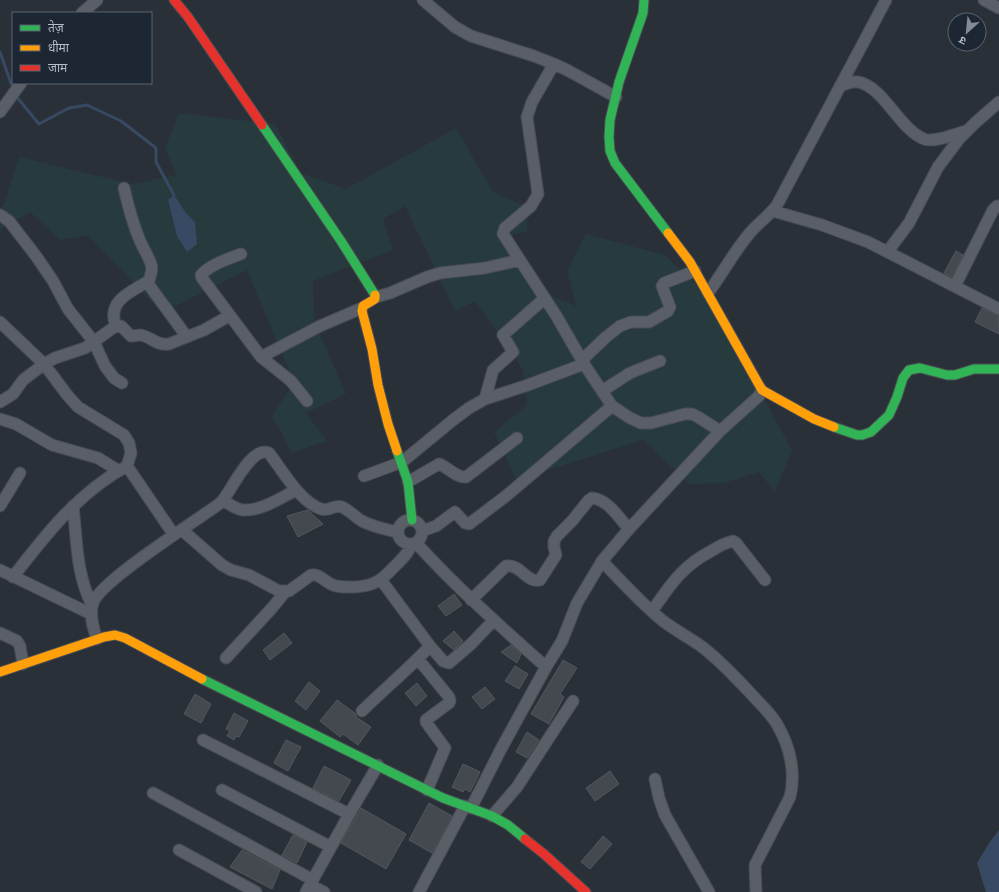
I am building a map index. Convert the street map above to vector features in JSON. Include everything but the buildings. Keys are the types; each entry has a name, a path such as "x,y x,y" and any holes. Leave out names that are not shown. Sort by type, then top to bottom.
{"street":[{"path":"83,12 97,0"},
{"path":"174,0 188,17 341,241 376,297"},
{"path":"423,0 455,27 471,36 554,64 616,97"},
{"path":"644,0 643,13 616,97 609,138 610,152 615,163 690,262 762,390 814,419 857,435 862,435 871,432 889,415 897,398 903,378 909,370 930,369 953,376 970,370 999,369"},
{"path":"708,293 746,237 773,211 886,0"},
{"path":"984,0 999,8"},
{"path":"554,64 532,102 526,117 538,194 531,206 505,228 503,232 505,237 612,406 630,418 641,423 658,422 685,414 692,414 720,432"},
{"path":"840,86 857,82 866,84 875,91 915,134 924,139 932,140 967,131"},
{"path":"0,112 20,84"},
{"path":"888,251 909,223 938,167 959,139 999,102"},
{"path":"124,188 129,212 138,238 152,264 152,274 149,285 187,337"},
{"path":"955,286 993,210 999,206"},
{"path":"773,211 822,225 868,242 999,309"},
{"path":"0,215 9,221 36,256 68,309 94,342 105,366 114,378 122,383"},
{"path":"241,254 220,262 204,271 201,275 202,278 261,357 291,380 307,401"},
{"path":"261,357 320,326 362,308 376,297 427,277 440,273 485,268 520,260"},
{"path":"364,476 402,462 469,408 486,399 528,386 583,362 606,337 625,324 649,322 668,312 670,306 662,287 664,283 695,271"},
{"path":"116,327 112,318 114,308 119,301 125,295 149,281"},
{"path":"486,399 493,370 512,353 503,335 545,298"},
{"path":"362,308 372,349 378,386 388,424 408,482 412,520"},
{"path":"0,402 14,394 23,380 44,364 94,342 119,325 131,336 140,335 164,345 204,330 229,316"},
{"path":"0,322 44,364 78,407 124,435 129,443 130,453 123,469 94,487 73,506 44,537 13,577"},
{"path":"602,391 630,372 660,361"},
{"path":"419,892 546,667 562,642 578,603 602,561 628,529 720,432 759,396 762,390"},
{"path":"422,531 436,526 455,512 465,523 469,524 506,496 612,406"},
{"path":"0,419 16,424 52,445 98,458 123,469 178,532 222,565 231,570 249,575 274,589 285,592"},
{"path":"408,482 438,464 459,476 466,477 517,438"},
{"path":"92,609 98,595 115,579 178,532 216,507 247,464 261,452 266,452 269,453 296,490 311,504 318,508 328,510 336,506 342,507 370,525 397,532 401,539 406,543 414,544 493,621 546,667"},
{"path":"0,506 20,473"},
{"path":"222,500 242,510 252,509 269,504 296,490"},
{"path":"471,600 506,566 514,566 533,580 540,580 556,555 554,547 557,536 568,526 592,498 600,499 605,502 628,529"},
{"path":"73,506 81,575 92,609 97,639"},
{"path":"226,658 285,592 289,591 311,575 318,575 330,584 341,587 359,587 381,580 419,540 422,531 420,524 412,520 403,522 397,532"},
{"path":"652,611 676,578 689,565 701,556 727,542 733,541 736,543 765,580"},
{"path":"602,561 652,611 723,665 778,725 784,738 791,763 793,787 790,796 755,865 756,892"},
{"path":"0,570 13,577 92,609"},
{"path":"381,580 430,646 443,661 449,663 471,644 493,621"},
{"path":"0,633 18,641 23,664"},
{"path":"0,672 97,639 115,635 125,638 178,667 427,790 492,816 508,825 530,842 584,891"},
{"path":"362,711 430,646"},
{"path":"418,659 449,697 450,701 449,704 426,720 445,748 427,790"},
{"path":"492,816 517,787 573,701"},
{"path":"203,740 349,814"},
{"path":"310,885 349,814 378,766"},
{"path":"655,778 658,798 665,815 709,892"},
{"path":"222,790 332,847"},
{"path":"153,793 324,892"},
{"path":"179,850 256,892"}],"green space":[{"path":"179,113 275,124 301,173 346,189 456,128 493,192 527,207 527,231 504,237 547,294 576,306 567,271 586,234 665,255 707,295 792,450 775,492 759,472 724,483 689,484 643,440 516,480 494,432 527,405 523,370 475,301 455,311 405,206 383,219 393,250 313,281 314,321 346,394 306,413 327,441 292,453 272,416 294,382 247,270 162,313 88,235 60,240 30,212 0,230 0,207 3,207 19,157 132,184 176,175 165,148"}],"water":[{"path":"174,195 186,213 195,222 197,244 187,252 177,236 168,200"},
{"path":"999,830 999,892 986,892 977,863"}],"waterway":[{"path":"0,52 13,89"},
{"path":"16,96 39,124 69,108 87,105 121,121 156,148 156,162 174,195"}],"traffic: fast":[{"path":"644,0 643,13 619,82 610,120 610,151 615,163 668,233"},
{"path":"262,125 341,241 375,295"},
{"path":"834,427 857,435 871,432 889,415 903,378 909,370 920,368 947,375 955,375 974,369 999,369"},
{"path":"397,451 408,482 412,520"},
{"path":"202,679 443,798 492,816 508,825 525,839"}],"traffic: slow":[{"path":"668,233 690,262 762,390 814,419 834,427"},
{"path":"375,295 375,299 363,306 362,311 372,349 378,385 397,451"},
{"path":"0,672 104,637 115,635 125,638 202,679"}],"traffic: jam":[{"path":"174,0 188,17 262,125"},
{"path":"525,839 586,892"}]}
